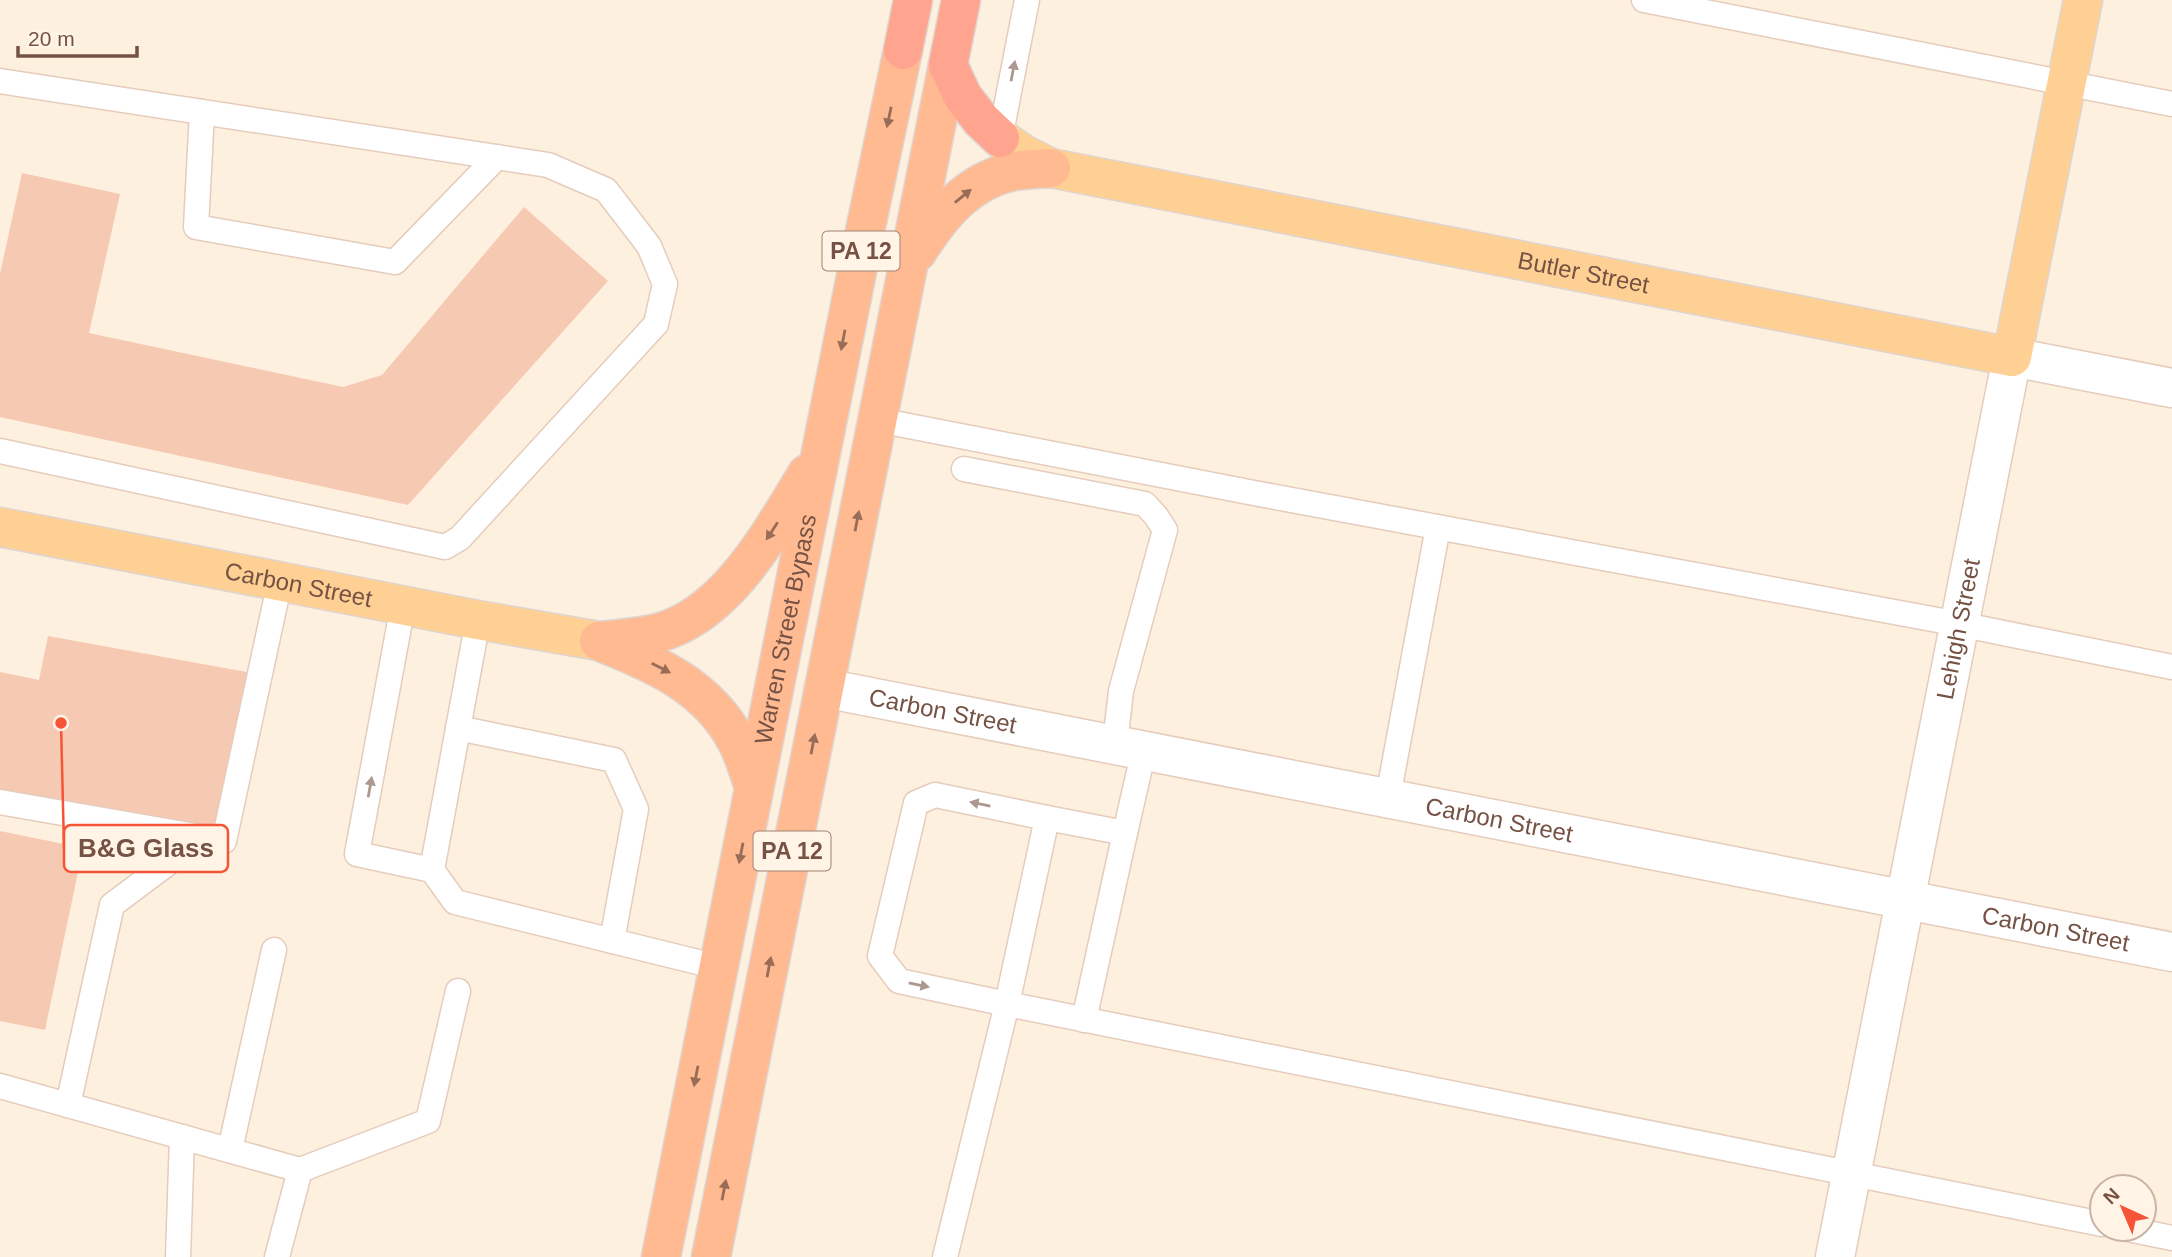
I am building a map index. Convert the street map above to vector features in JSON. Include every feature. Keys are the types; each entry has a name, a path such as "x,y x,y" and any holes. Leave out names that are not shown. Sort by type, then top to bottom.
{"highway":[{"name":"Warren Street Bypass","path":"661,1257 913,0"},
{"name":"Warren Street Bypass","path":"718,1256 824,688 961,0"},
{"path":"948,65 963,97 1000,138"},
{"path":"907,269 933,226 951,205 969,190 990,178 1014,171 1052,168"},
{"path":"598,641 660,632 687,620 713,602 753,558 821,452"},
{"path":"598,641 662,668 697,691 719,714 736,740 754,786"}],"main road":[{"name":"Lehigh Street","path":"2012,357 2083,0"},
{"name":"Butler Street","path":"1000,138 1052,168 2012,357"},
{"name":"Carbon Street","path":"0,527 598,641"}],"street":[{"name":"Butler Street","path":"2012,357 2172,388"},
{"name":"Lehigh Street","path":"1835,1257 2012,357"},
{"name":"Carbon Street","path":"824,688 2172,952"}],"lane":[{"path":"1000,138 1027,0"},
{"path":"1644,0 2172,104"},
{"path":"0,81 548,165 606,190 649,246 665,284 656,324 460,538 445,547 0,451"},
{"path":"202,112 196,227 395,262 497,157"},
{"path":"878,419 1959,624 2172,667"},
{"path":"964,469 1145,504 1165,530 1121,691 1129,747 1125,833 1084,1020"},
{"path":"1388,797 1438,527"},
{"path":"68,1105 112,905 214,839 280,581"},
{"path":"403,605 357,854 432,870 455,902 718,967"},
{"path":"432,870 478,620"},
{"path":"458,728 614,760 636,809 612,941"},
{"path":"1125,833 935,794 916,803 880,956 899,981 2088,1221"},
{"path":"0,802 214,839"},
{"path":"945,1257 1007,1004 1047,818"},
{"path":"230,1150 274,950"},
{"path":"0,1086 300,1170 428,1121 458,991"},
{"path":"178,1257 182,1137"},
{"path":"277,1257 300,1170"}],"building":[{"path":"22,173 120,194 89,333 343,387 382,375 524,207 608,281 408,505 0,417 0,274"},
{"path":"48,636 257,674 220,835 0,796 0,672 39,680"},
{"path":"0,831 83,848 45,1030 0,1021"}],"place":[{"name":"B&G Glass","path":"61,723"}]}
